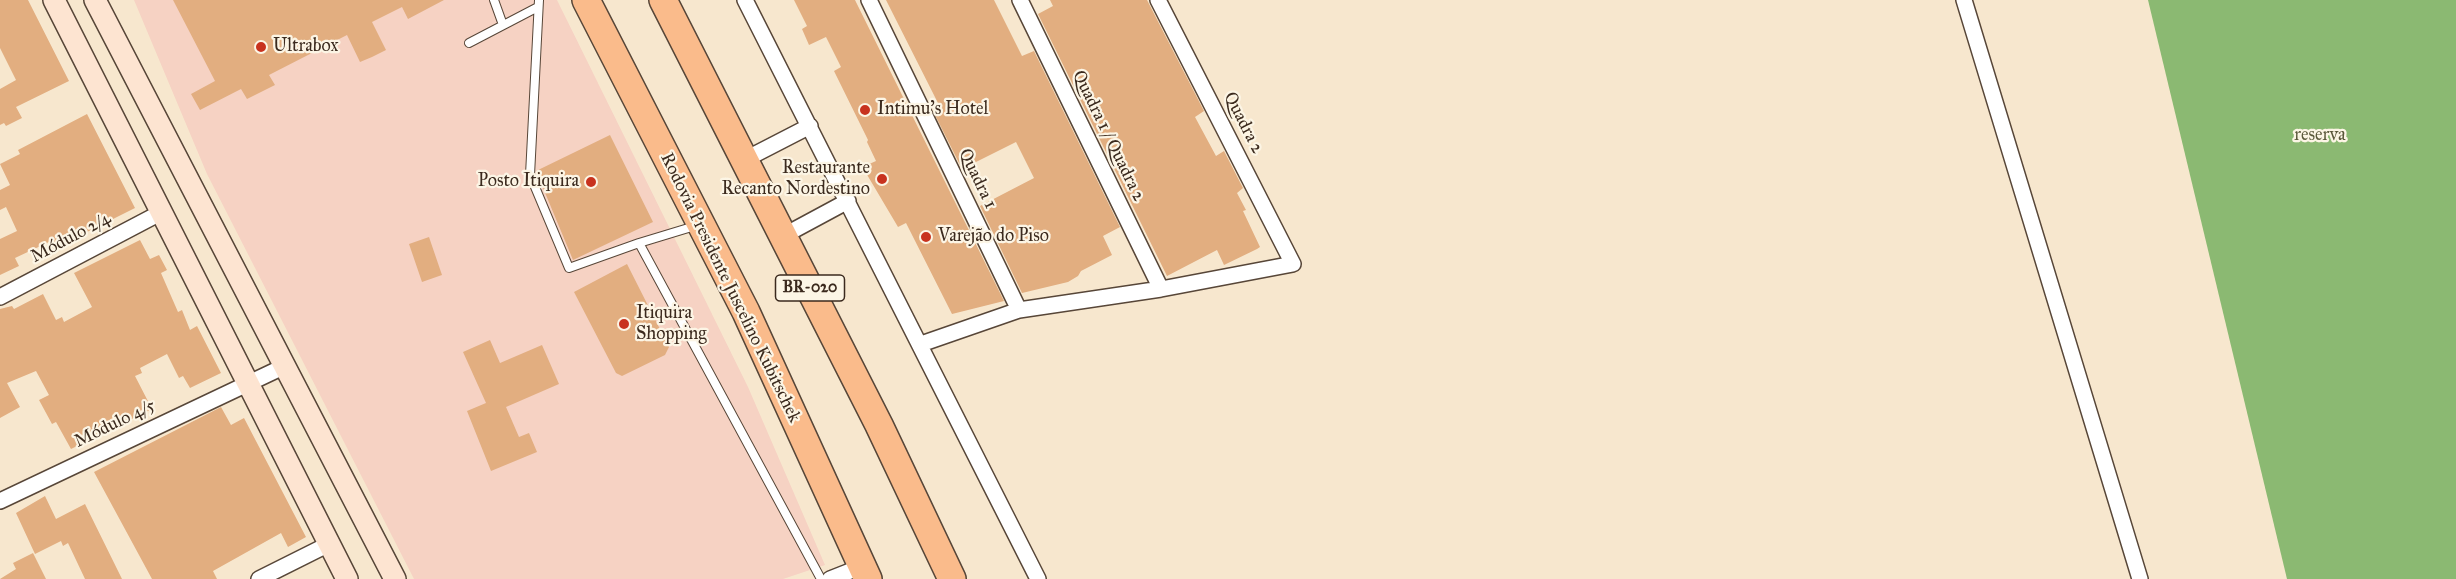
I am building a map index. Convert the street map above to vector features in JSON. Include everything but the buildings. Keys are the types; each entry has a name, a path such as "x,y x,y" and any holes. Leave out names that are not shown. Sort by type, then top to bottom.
{"highway":[{"name":"Rodovia Presidente Juscelino Kubitschek","path":"586,0 746,312 866,572"},
{"name":"BR-020","path":"663,0 879,425 952,579"}],"street":[{"path":"54,0 347,579"},
{"path":"95,0 395,579"},
{"path":"746,0 1038,579"},
{"name":"Quadra 1","path":"869,0 1019,310"},
{"name":"Quadra 1 / Quadra 2","path":"1020,0 1161,289"},
{"name":"Quadra 2","path":"1158,0 1293,264 1161,289"},
{"path":"1964,0 2140,579"},
{"path":"744,160 810,126"},
{"path":"783,236 848,201"},
{"name":"Módulo 2/4","path":"0,297 160,213"},
{"path":"921,344 1019,310 1161,289"},
{"name":"Módulo 4/5","path":"0,501 246,382 285,366"},
{"path":"259,579 329,544"},
{"path":"830,579 866,572"}],"lane":[{"path":"495,0 503,25"},
{"path":"469,43 538,4"},
{"path":"538,4 530,175 569,268 701,224"},
{"path":"639,243 821,579"}],"shaded area":[{"path":"134,0 557,0 748,387 825,565 783,579 414,579 207,174"}],"green space":[{"name":"reserva","path":"2148,0 2456,0 2456,579 2287,579"}],"place":[{"name":"Ultrabox","path":"261,47"},
{"name":"Intimu's Hotel","path":"865,110"},
{"name":"Restaurante Recanto Nordestino","path":"882,179"},
{"name":"Posto Itiquira","path":"591,182"},
{"name":"Varejão do Piso","path":"926,237"},
{"name":"Itiquira Shopping","path":"624,324"}]}
